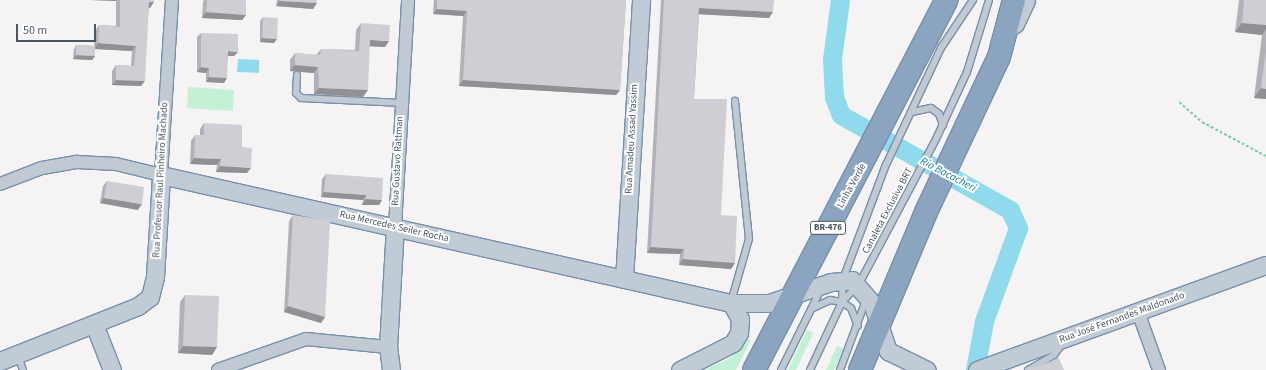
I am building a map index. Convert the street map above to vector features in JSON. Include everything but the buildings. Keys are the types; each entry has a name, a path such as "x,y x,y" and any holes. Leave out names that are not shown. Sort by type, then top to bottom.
{"highway":[{"path":"860,370 936,192 999,57 1014,0"},
{"name":"Linha Verde","path":"754,370 790,297 876,163 897,120 942,6"}],"main road":[{"name":"Rua Amadeu Assad Yassim","path":"624,279 640,0"},
{"path":"999,57 1026,0"},
{"name":"Rua Mercedes Seiler Rocha","path":"161,175 731,303 762,304 790,297 823,284 843,279"},
{"name":"Rua Professor Raul Pinheiro Machado","path":"0,361 138,306 153,290 161,175"},
{"name":"Rua Gustavo Rattman","path":"391,370 388,347 395,227"},
{"name":"Rua José Fernandes Maldonado","path":"982,368 1266,265"},
{"path":"843,279 864,290 880,326 888,351 927,370"},
{"path":"680,370 733,344 739,333 740,319 731,303"},
{"path":"94,324 112,370"}],"street":[{"name":"Rua Professor Raul Pinheiro Machado","path":"161,175 172,0"},
{"name":"Rua Gustavo Rattman","path":"395,227 408,0"},
{"name":"Rua Mercedes Seiler Rocha","path":"0,184 42,168 77,162 116,164 161,175"},
{"path":"1138,312 1159,370"},
{"path":"218,370 306,339 388,347"}],"lane":[{"path":"911,113 942,48 972,0"},
{"name":"Canaleta Exclusiva BRT","path":"840,370 858,329 864,290 967,72 989,0"},
{"path":"296,75 296,93 300,98 402,103"},
{"path":"731,303 749,239 735,101"},
{"path":"897,120 920,108 931,108 939,114 943,124"},
{"name":"Canaleta Exclusiva BRT","path":"810,370 842,302 843,279 876,163"},
{"path":"781,370 823,284"},
{"name":"Canaleta Exclusiva BRT","path":"842,302 864,290"},
{"path":"810,311 819,303 842,302 851,308 858,329"},
{"path":"1028,370 1054,355 1067,338"},
{"path":"17,354 23,370"}],"path":[{"path":"1179,102 1202,122 1266,156"}],"green space":[{"path":"188,87 234,90 233,111 187,108"},
{"path":"807,330 813,333 796,370 788,370"},
{"path":"748,339 751,340 736,370 705,370 732,357"},
{"path":"837,346 844,349 834,370 826,370"}],"water":[{"path":"238,59 259,60 259,73 237,72"}],"waterway":[{"name":"Rio Bacacheri","path":"840,0 832,59 834,97 841,115 1010,210 1018,228 984,321 975,370"}]}
